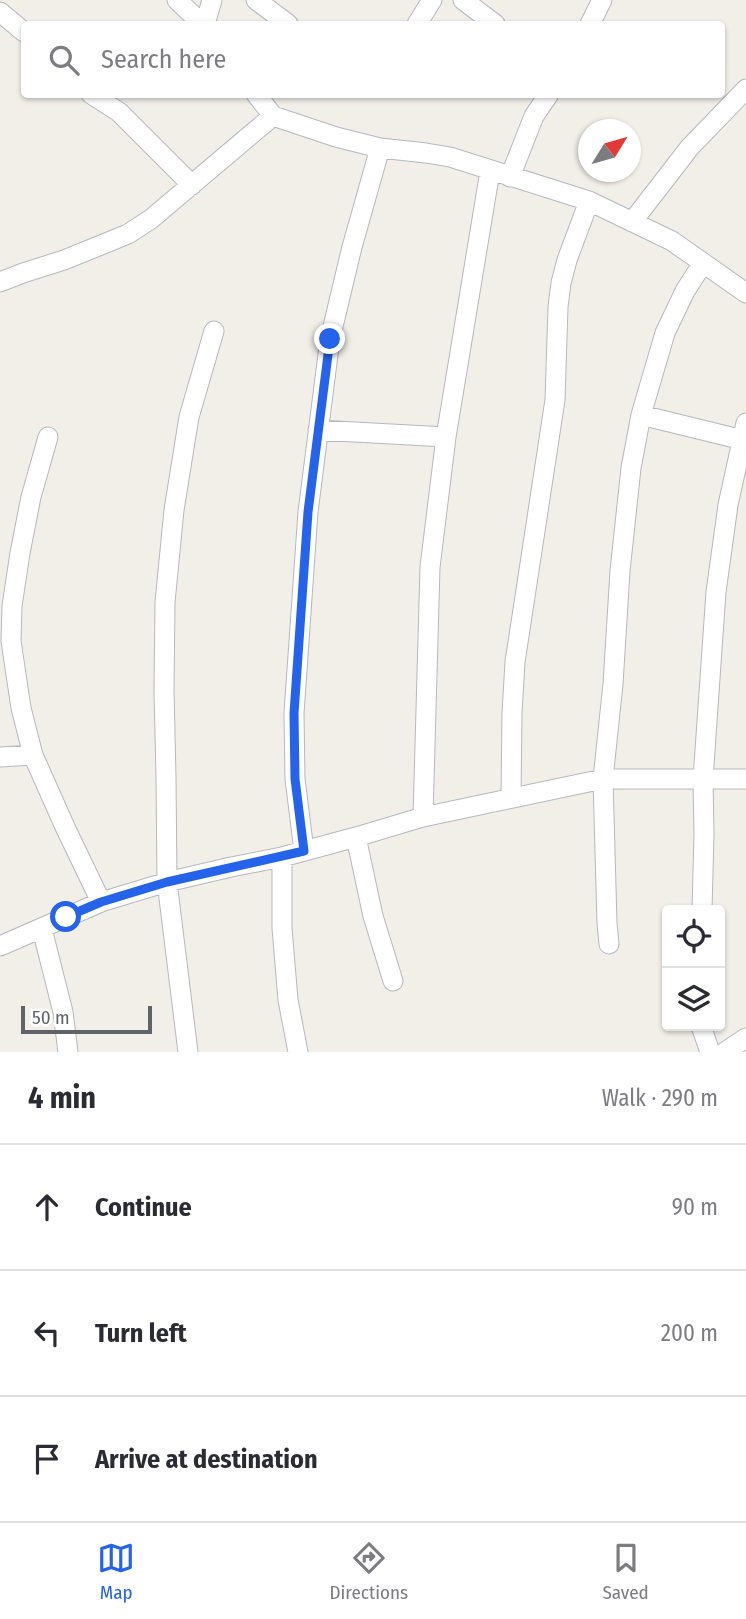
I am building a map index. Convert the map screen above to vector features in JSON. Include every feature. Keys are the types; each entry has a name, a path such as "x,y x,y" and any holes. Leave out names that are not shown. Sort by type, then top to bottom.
{"street":[{"path":"177,0 201,21"},
{"path":"205,21 212,0"},
{"path":"256,0 284,21"},
{"path":"419,21 432,0"},
{"path":"463,0 491,21"},
{"path":"592,21 602,0"},
{"path":"0,12 21,30"},
{"path":"632,222 690,147 746,89"},
{"path":"97,98 119,112 192,185"},
{"path":"259,98 273,116 336,136 380,148 450,157 589,201 671,241 746,293"},
{"path":"510,177 534,116 546,98"},
{"path":"0,282 128,234 151,219 273,116"},
{"path":"304,851 295,779 294,713 308,512 330,339 380,148"},
{"path":"423,817 429,567 446,437 490,171"},
{"path":"510,798 515,662 555,400 561,283 589,201"},
{"path":"609,944 603,779 631,468 641,415 665,333 685,290 703,262"},
{"path":"188,1052 167,882 165,602 174,510 189,417 214,331"},
{"path":"641,415 745,432 728,505 716,592 703,779 702,905"},
{"path":"318,430 446,437"},
{"path":"48,437 31,497 20,553 12,606 11,640 21,708 33,755 101,902"},
{"path":"0,757 33,755"},
{"path":"0,946 101,902 167,882 356,838 423,817 603,779 746,779"},
{"path":"356,838 373,916 393,981"},
{"path":"282,857 282,928 288,1000 298,1052"},
{"path":"42,929 63,1012 68,1052"},
{"path":"703,1031 710,1052"},
{"path":"725,1052 746,1038"}],"route":[{"path":"66,917 101,902 167,882 304,851 295,779 294,713 308,512 330,339"}]}
